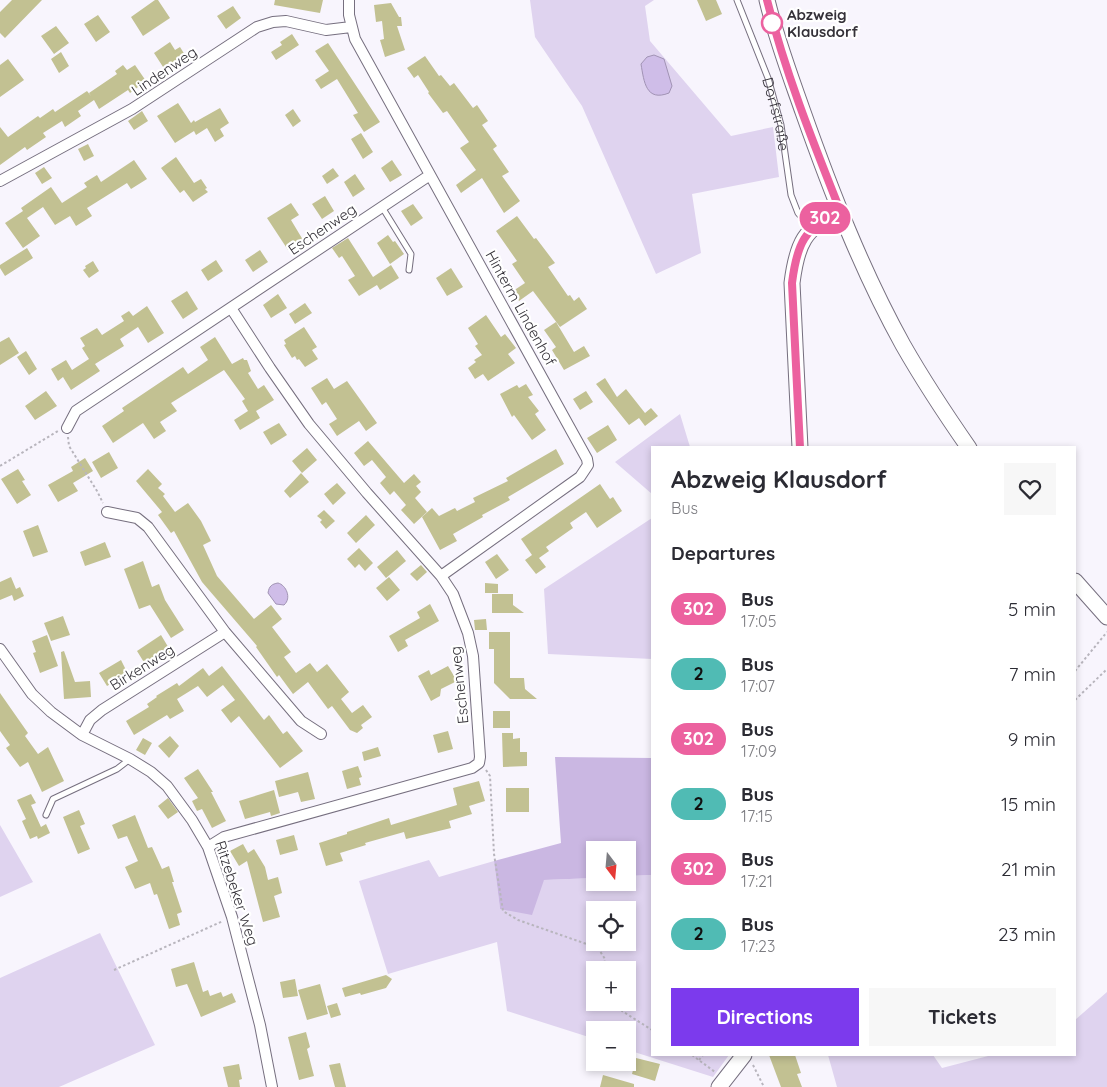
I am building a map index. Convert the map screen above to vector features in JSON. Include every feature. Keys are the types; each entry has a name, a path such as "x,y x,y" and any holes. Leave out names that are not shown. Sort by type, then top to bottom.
{"main road":[{"path":"767,0 772,23 792,81 840,210 870,280 904,346 968,446"},
{"path":"800,446 792,283 795,257 811,229 840,210"},
{"path":"1076,582 1107,617"},
{"path":"722,1083 748,1058"}],"street":[{"name":"Hinterm Lindenhof","path":"350,0 351,27 355,39 587,459 588,465 580,477 440,576"},
{"name":"Lindenweg","path":"0,181 132,109 257,27 273,22 286,21 326,30 351,27"},
{"name":"Eschenweg","path":"67,428 76,411 430,175"},
{"name":"Eschenweg","path":"231,308 309,424 440,576 453,594 468,633 474,656 479,763"},
{"path":"107,512 138,518 148,527 225,632 301,721 321,734"},
{"name":"Birkenweg","path":"82,735 90,720 102,710 225,632"},
{"name":"Ritzebeker Weg","path":"0,649 32,694 51,712 82,735 130,759 151,772 167,786 192,820 208,847 232,917 260,1025 272,1087"},
{"path":"208,847 224,837 472,768 479,763"}],"lane":[{"name":"Dorfstraße","path":"737,0 768,78 781,125 791,195 798,213 811,229"},
{"path":"382,207 412,254 409,270"},
{"path":"46,815 54,799 117,769 130,759"}],"path":[{"path":"0,466 55,431 67,428 69,446 97,491 107,512"},
{"path":"1076,670 1107,632"},
{"path":"1076,699 1107,669"},
{"path":"479,763 490,776 494,854 503,911 518,920 598,948 605,961"},
{"path":"114,970 232,917"},
{"path":"622,1011 651,1029"},
{"path":"693,1056 722,1083"},
{"path":"699,1060 702,1056"},
{"path":"748,1058 760,1076 764,1087"}],"shaded area":[{"path":"530,0 654,0 645,6 650,41 731,136 773,127 779,177 692,194 701,253 656,274 582,106 535,37"},
{"path":"654,55 664,59 672,86 669,93 655,95 651,93 645,83 641,64 647,57"},
{"path":"680,414 690,446 651,446 651,493 615,462"},
{"path":"651,519 651,659 548,654 544,589"},
{"path":"278,583 283,586 288,595 284,605 276,604 268,593 271,586"},
{"path":"555,757 651,758 651,875 636,876 636,841 586,841 586,878 544,880 532,915 500,909 494,861 561,843"},
{"path":"0,825 33,882 0,897"},
{"path":"429,860 439,877 494,861 500,909 544,880 586,878 586,891 636,891 636,876 651,875 651,1056 728,1056 713,1077 636,1053 636,1021 586,1021 586,1036 507,1011 497,942 388,974 359,881"},
{"path":"100,933 155,1045 59,1087 0,1087 0,978"},
{"path":"1107,992 1107,1087 837,1087 828,1056 934,1056 942,1068 988,1056 1076,1056 1076,1019"}],"building":[{"path":"12,0 42,0 5,38 0,33 0,12"},
{"path":"155,0 158,0 170,18 143,36 131,17"},
{"path":"275,0 323,0 320,13 274,5"},
{"path":"697,0 716,0 722,14 706,21"},
{"path":"391,3 399,17 401,17 402,26 397,26 405,50 385,57 380,40 384,39 382,21 376,22 374,5"},
{"path":"233,6 241,18 226,29 217,16"},
{"path":"98,15 110,32 96,42 84,24"},
{"path":"56,26 69,43 54,54 41,36"},
{"path":"292,34 299,45 276,60 271,52 282,45 280,42"},
{"path":"170,42 175,50 180,47 185,55 165,70 154,53"},
{"path":"328,43 380,122 364,132 353,115 358,113 337,79 321,89 315,80 329,71 315,51"},
{"path":"61,52 69,66 59,73 51,59"},
{"path":"425,56 439,76 441,75 450,86 454,83 473,108 477,105 488,121 482,125 497,146 493,149 509,172 502,176 520,201 504,213 482,178 461,193 456,185 476,170 460,148 469,142 447,111 443,113 428,93 418,75 414,78 407,68"},
{"path":"8,59 24,80 0,97 0,65"},
{"path":"123,65 127,70 135,65 146,81 130,93 128,90 99,109 94,100 78,111 81,116 65,127 62,121 43,133 46,137 27,150 25,147 0,165 0,127 8,137 38,116 40,118 53,109 55,112 87,91 91,96 89,93 117,74 115,71"},
{"path":"178,103 191,123 220,108 229,123 220,129 224,136 215,142 207,128 196,135 194,131 175,143 157,116"},
{"path":"293,109 301,121 293,127 285,115"},
{"path":"142,111 148,121 134,130 128,121"},
{"path":"361,133 373,152 363,159 351,139"},
{"path":"88,144 94,156 84,161 78,149"},
{"path":"176,157 194,183 201,179 207,188 205,189 208,192 193,202 184,190 180,193 161,168"},
{"path":"134,160 147,179 131,189 127,183 87,208 92,216 76,226 70,216 55,225 43,207 27,218 40,236 23,248 5,223 23,211 21,208 51,187 62,203 87,187 84,183 97,175 101,182"},
{"path":"392,160 402,175 390,182 381,168"},
{"path":"44,167 52,178 42,184 35,173"},
{"path":"333,168 339,176 327,184 322,176"},
{"path":"355,174 365,189 353,197 344,182"},
{"path":"325,196 334,211 322,219 312,204"},
{"path":"291,203 299,215 291,220 303,240 288,250 267,218"},
{"path":"413,204 423,218 411,226 401,211"},
{"path":"517,216 555,263 548,267 568,296 570,295 574,301 579,297 587,309 560,327 533,291 519,301 513,291 525,283 512,264 517,261 496,231"},
{"path":"388,235 404,254 390,264 377,243"},
{"path":"348,238 373,277 391,265 399,278 380,290 377,285 359,296 348,280 355,276 342,256 339,258 332,248"},
{"path":"27,248 33,258 5,276 0,265"},
{"path":"260,250 268,262 253,272 245,260"},
{"path":"216,260 223,271 208,281 201,270"},
{"path":"93,261 99,271 89,278 83,270 86,268 85,266"},
{"path":"451,268 463,287 447,296 436,278"},
{"path":"187,291 198,309 183,319 171,301"},
{"path":"278,294 287,308 271,318 263,305"},
{"path":"305,303 312,313 295,324 289,314"},
{"path":"147,306 164,333 148,343 138,327 120,339 124,346 95,364 100,371 71,390 63,377 58,381 51,369 66,360 72,370 89,359 82,348 85,346 80,338 97,328 102,335 124,321 121,316 129,311 133,316"},
{"path":"486,315 501,337 505,334 516,348 508,354 515,363 488,381 483,374 475,379 468,368 476,362 474,360 482,355 475,346 478,344 468,328"},
{"path":"556,322 574,352 584,346 590,356 564,370 552,350 556,347 544,330"},
{"path":"304,327 317,347 312,350 318,359 305,367 295,356 292,358 284,345 286,344 284,340"},
{"path":"9,337 19,353 0,365 0,342"},
{"path":"215,337 232,364 243,358 247,360 251,371 248,373 258,389 264,385 274,400 256,411 260,418 240,430 234,420 248,411 242,401 245,399 224,370 171,403 177,411 160,422 166,431 154,439 143,423 113,443 102,426 124,411 122,408 183,367 188,374 208,360 200,347"},
{"path":"26,351 37,369 29,375 17,357"},
{"path":"327,378 334,389 347,381 377,423 366,431 359,421 337,436 329,424 337,419 326,402 322,405 311,388"},
{"path":"605,378 617,397 626,389 645,413 651,408 658,416 645,426 639,418 629,425 596,384"},
{"path":"526,384 533,395 528,397 539,411 535,414 546,430 532,440 514,415 512,417 500,394 517,385 519,388"},
{"path":"46,391 57,406 35,420 25,406"},
{"path":"586,391 593,402 580,410 573,399"},
{"path":"279,423 287,435 271,445 263,432"},
{"path":"608,425 617,440 597,453 587,438"},
{"path":"368,441 404,483 414,474 421,482 416,486 421,492 415,498 427,512 414,524 401,510 406,505 394,491 390,495 380,483 386,477 372,460 364,466 354,453"},
{"path":"307,448 317,460 302,473 292,461"},
{"path":"556,449 564,464 508,497 510,500 453,534 457,541 440,550 422,517 432,508 439,516 455,508 457,511 475,502 473,498 508,481 506,478"},
{"path":"109,452 118,468 101,478 92,462"},
{"path":"85,458 93,471 73,483 78,491 58,502 48,485 73,471 71,467"},
{"path":"18,469 25,480 22,481 31,495 17,504 1,479"},
{"path":"148,469 162,484 158,488 165,494 163,496 175,512 188,503 201,521 211,541 203,545 217,576 254,619 271,605 282,619 272,627 291,652 284,657 296,673 310,663 317,672 327,664 349,692 341,699 352,713 363,705 372,717 361,725 363,728 357,733 350,730 332,706 328,709 308,682 293,694 279,675 277,677 257,646 202,582 174,531 171,533 158,515 162,512 136,481"},
{"path":"301,473 309,482 290,498 284,491"},
{"path":"337,483 346,493 333,505 324,494"},
{"path":"600,484 610,499 613,497 622,511 597,528 586,512 570,523 573,528 546,547 549,551 539,558 546,567 536,574 525,560 532,555 521,539"},
{"path":"324,510 335,521 326,529 320,522 322,520 317,516"},
{"path":"366,515 375,525 356,543 347,533"},
{"path":"38,525 48,552 33,557 23,531"},
{"path":"105,542 111,557 85,566 80,552"},
{"path":"359,548 373,563 365,571 359,564 355,568 347,559"},
{"path":"397,550 406,561 386,578 377,567"},
{"path":"497,554 509,570 496,579 485,562"},
{"path":"143,561 152,587 159,584 165,600 184,630 171,638 150,605 139,609 124,569"},
{"path":"421,565 427,572 417,581 410,574"},
{"path":"11,577 16,589 20,587 24,596 14,601 12,595 0,600 0,582"},
{"path":"389,577 400,590 387,601 376,588"},
{"path":"485,583 498,584 498,593 485,593"},
{"path":"492,594 513,594 513,605 524,613 492,613"},
{"path":"430,604 439,621 405,640 408,646 398,652 389,636 420,618 417,612"},
{"path":"63,616 70,635 51,641 44,623"},
{"path":"486,619 487,630 475,630 474,620"},
{"path":"489,632 510,632 510,678 524,678 525,689 537,699 510,699 494,683 494,649 489,649"},
{"path":"47,635 58,666 40,673 33,653 36,652 32,641"},
{"path":"161,635 173,655 165,661 160,654 145,664 137,651"},
{"path":"64,651 75,682 90,681 91,697 64,699 61,652"},
{"path":"121,660 128,674 107,686 99,673"},
{"path":"222,666 264,720 269,715 283,734 287,731 303,751 280,768 239,716 231,723 221,710 235,700 223,685 207,697 198,686 177,699 184,711 170,719 167,715 134,735 126,721 149,707 147,704 156,696 177,683 179,686 203,668 209,676"},
{"path":"448,666 457,681 441,689 440,696 431,701 418,676 429,670 431,675"},
{"path":"0,693 28,733 25,736 38,754 48,747 64,781 42,792 28,762 20,767 6,748 10,745 0,731"},
{"path":"493,711 510,711 510,728 493,728"},
{"path":"448,731 453,749 438,753 433,735"},
{"path":"502,733 513,733 513,739 520,738 520,752 527,752 527,766 503,767"},
{"path":"170,736 179,746 169,758 158,746"},
{"path":"143,738 152,743 145,755 136,750"},
{"path":"378,747 381,756 364,761 362,752"},
{"path":"358,766 362,777 359,778 361,785 347,789 342,771"},
{"path":"198,769 213,792 211,792 226,821 212,828 202,809 197,811 192,801 198,798 184,778"},
{"path":"308,772 315,799 301,802 298,792 279,797 275,781"},
{"path":"479,781 485,801 469,806 472,814 449,821 451,828 406,839 404,832 365,843 366,845 340,853 343,861 326,866 319,843 389,818 391,825 457,805 453,788"},
{"path":"506,788 529,788 529,812 506,812"},
{"path":"274,790 280,813 271,816 270,812 245,819 239,801"},
{"path":"31,794 36,803 31,805 41,827 46,824 50,833 38,839 37,836 30,839 22,821 26,819 17,800"},
{"path":"168,798 178,812 168,819 158,806"},
{"path":"79,810 85,824 80,826 90,849 78,854 63,817"},
{"path":"135,815 148,848 152,847 162,869 169,866 174,882 172,882 182,912 177,914 180,925 169,929 157,894 154,895 150,883 135,889 125,867 138,861 127,836 118,839 112,825"},
{"path":"294,835 298,850 280,855 276,840"},
{"path":"243,844 248,853 254,849 265,867 268,880 278,877 282,893 274,896 280,917 263,922 247,861 239,866 230,851"},
{"path":"194,962 203,992 208,990 210,996 221,992 223,997 232,993 236,1002 201,1017 187,984 176,987 171,969"},
{"path":"386,975 392,979 386,988 345,997 342,988"},
{"path":"295,979 298,996 283,998 280,982"},
{"path":"320,984 328,1014 307,1020 298,990"},
{"path":"337,1003 341,1015 331,1018 327,1006"},
{"path":"306,1032 310,1047 307,1049 314,1076 299,1080 288,1037"},
{"path":"769,1056 795,1056 801,1073 797,1074 802,1087 781,1087"},
{"path":"636,1058 660,1064 655,1081 632,1074 633,1071 636,1071"},
{"path":"340,1063 346,1087 335,1087 329,1065"},
{"path":"239,1064 242,1079 239,1080 240,1087 228,1087 223,1067"},
{"path":"603,1075 634,1084 634,1087 600,1087"}],"bus line":[{"name":"302","path":"767,0 772,23 792,81 840,210 811,229 795,257 792,283 800,446"}],"place":[{"name":"Abzweig Klausdorf","path":"772,23"}]}
